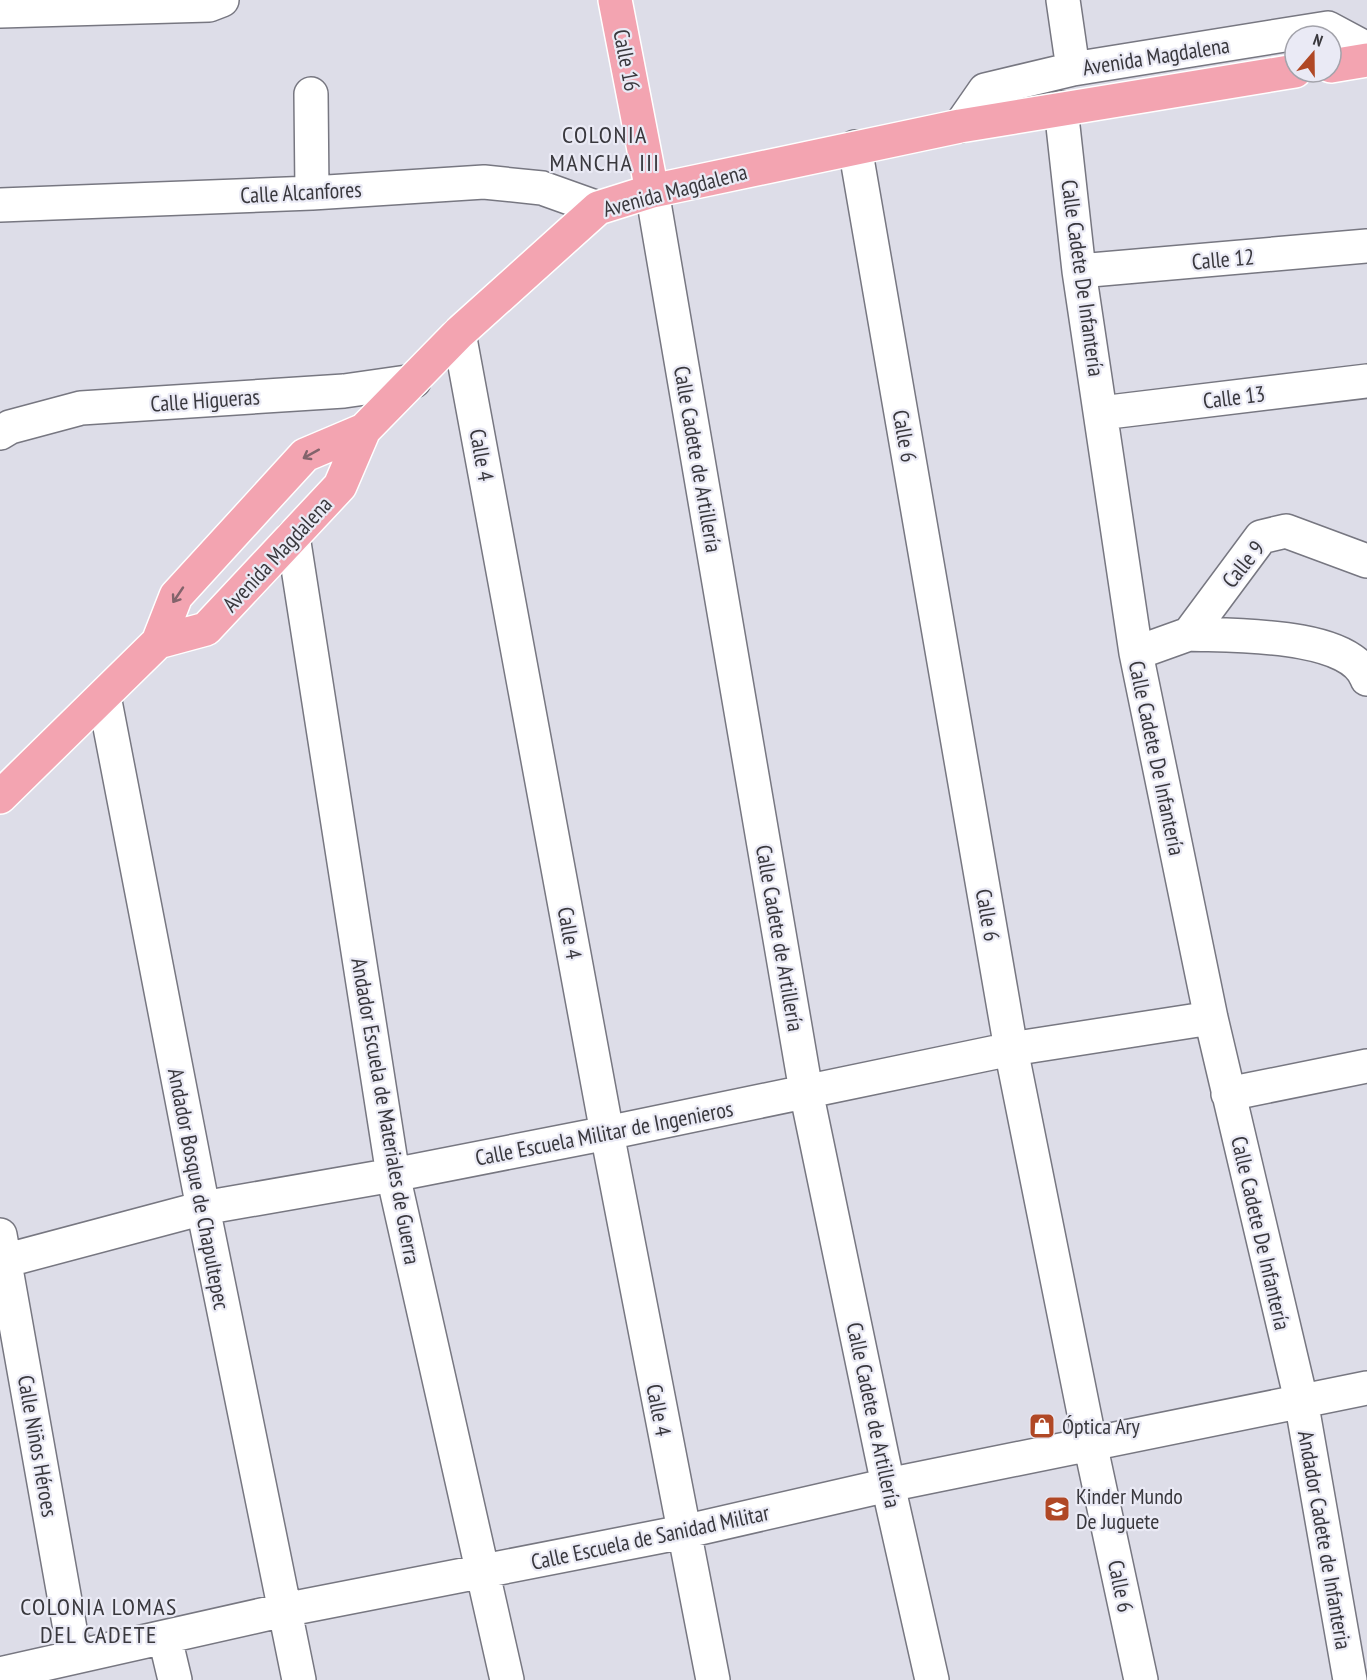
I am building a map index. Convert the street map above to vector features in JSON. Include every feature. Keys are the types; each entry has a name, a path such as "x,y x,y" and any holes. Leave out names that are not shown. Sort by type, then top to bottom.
{"main road":[{"name":"Calle 16","path":"615,0 652,191"},
{"path":"1343,64 1367,60"},
{"name":"Avenida Magdalena","path":"0,797 158,642 176,596 305,455 364,430 459,333 598,208 652,191 960,126 1283,73"},
{"name":"Avenida Magdalena","path":"158,642 206,629 340,486 364,430"}],"street":[{"path":"1063,0 1073,69"},
{"path":"0,11 216,3"},
{"name":"Avenida Magdalena","path":"960,126 985,90 1073,69 1328,28 1367,49"},
{"path":"311,94 312,193"},
{"name":"Calle Cadete De Infantería","path":"1061,108 1079,271 1136,653 1211,1018 1301,1400"},
{"name":"Calle 6","path":"855,147 1011,1049 1090,1443 1141,1680"},
{"name":"Calle Alcanfores","path":"0,205 312,193 484,182 542,188 598,208"},
{"name":"Calle Cadete de Artillería","path":"652,191 807,1091 888,1485 932,1680"},
{"name":"Calle 12","path":"1079,271 1367,246"},
{"name":"Calle 4","path":"459,333 607,1133 713,1680"},
{"name":"Calle Higueras","path":"0,433 10,427 81,408 344,391 414,381"},
{"name":"Calle 13","path":"1101,413 1367,381"},
{"name":"Calle 9","path":"1189,634 1261,537 1286,531 1367,561"},
{"name":"Andador Escuela de Materiales de Guerra","path":"293,536 393,1175 507,1680"},
{"path":"1136,653 1189,634 1288,639 1327,647 1364,670 1367,679"},
{"name":"Andador Bosque de Chapultepec","path":"104,696 203,1208 299,1680"},
{"name":"Calle Escuela Militar de Ingenieros","path":"2,1253 203,1208 393,1175 607,1133 1011,1049 1211,1018"},
{"path":"1228,1094 1367,1066"},
{"name":"Calle Niños Héroes","path":"2,1253 75,1657"},
{"name":"Calle Escuela de Sanidad Militar","path":"0,1674 284,1610 683,1532 888,1485 1367,1388"},
{"name":"Andador Cadete de Infanteria","path":"1301,1400 1350,1680"},
{"path":"165,1638 175,1680"}],"place":[{"name":"Óptica Ary","path":"1042,1426"},
{"name":"Kinder Mundo De Juguete","path":"1057,1509"}],"district":[{"name":"COLONIA MANCHA III","path":"605,148"},
{"name":"COLONIA LOMAS DEL CADETE","path":"99,1620"}]}
